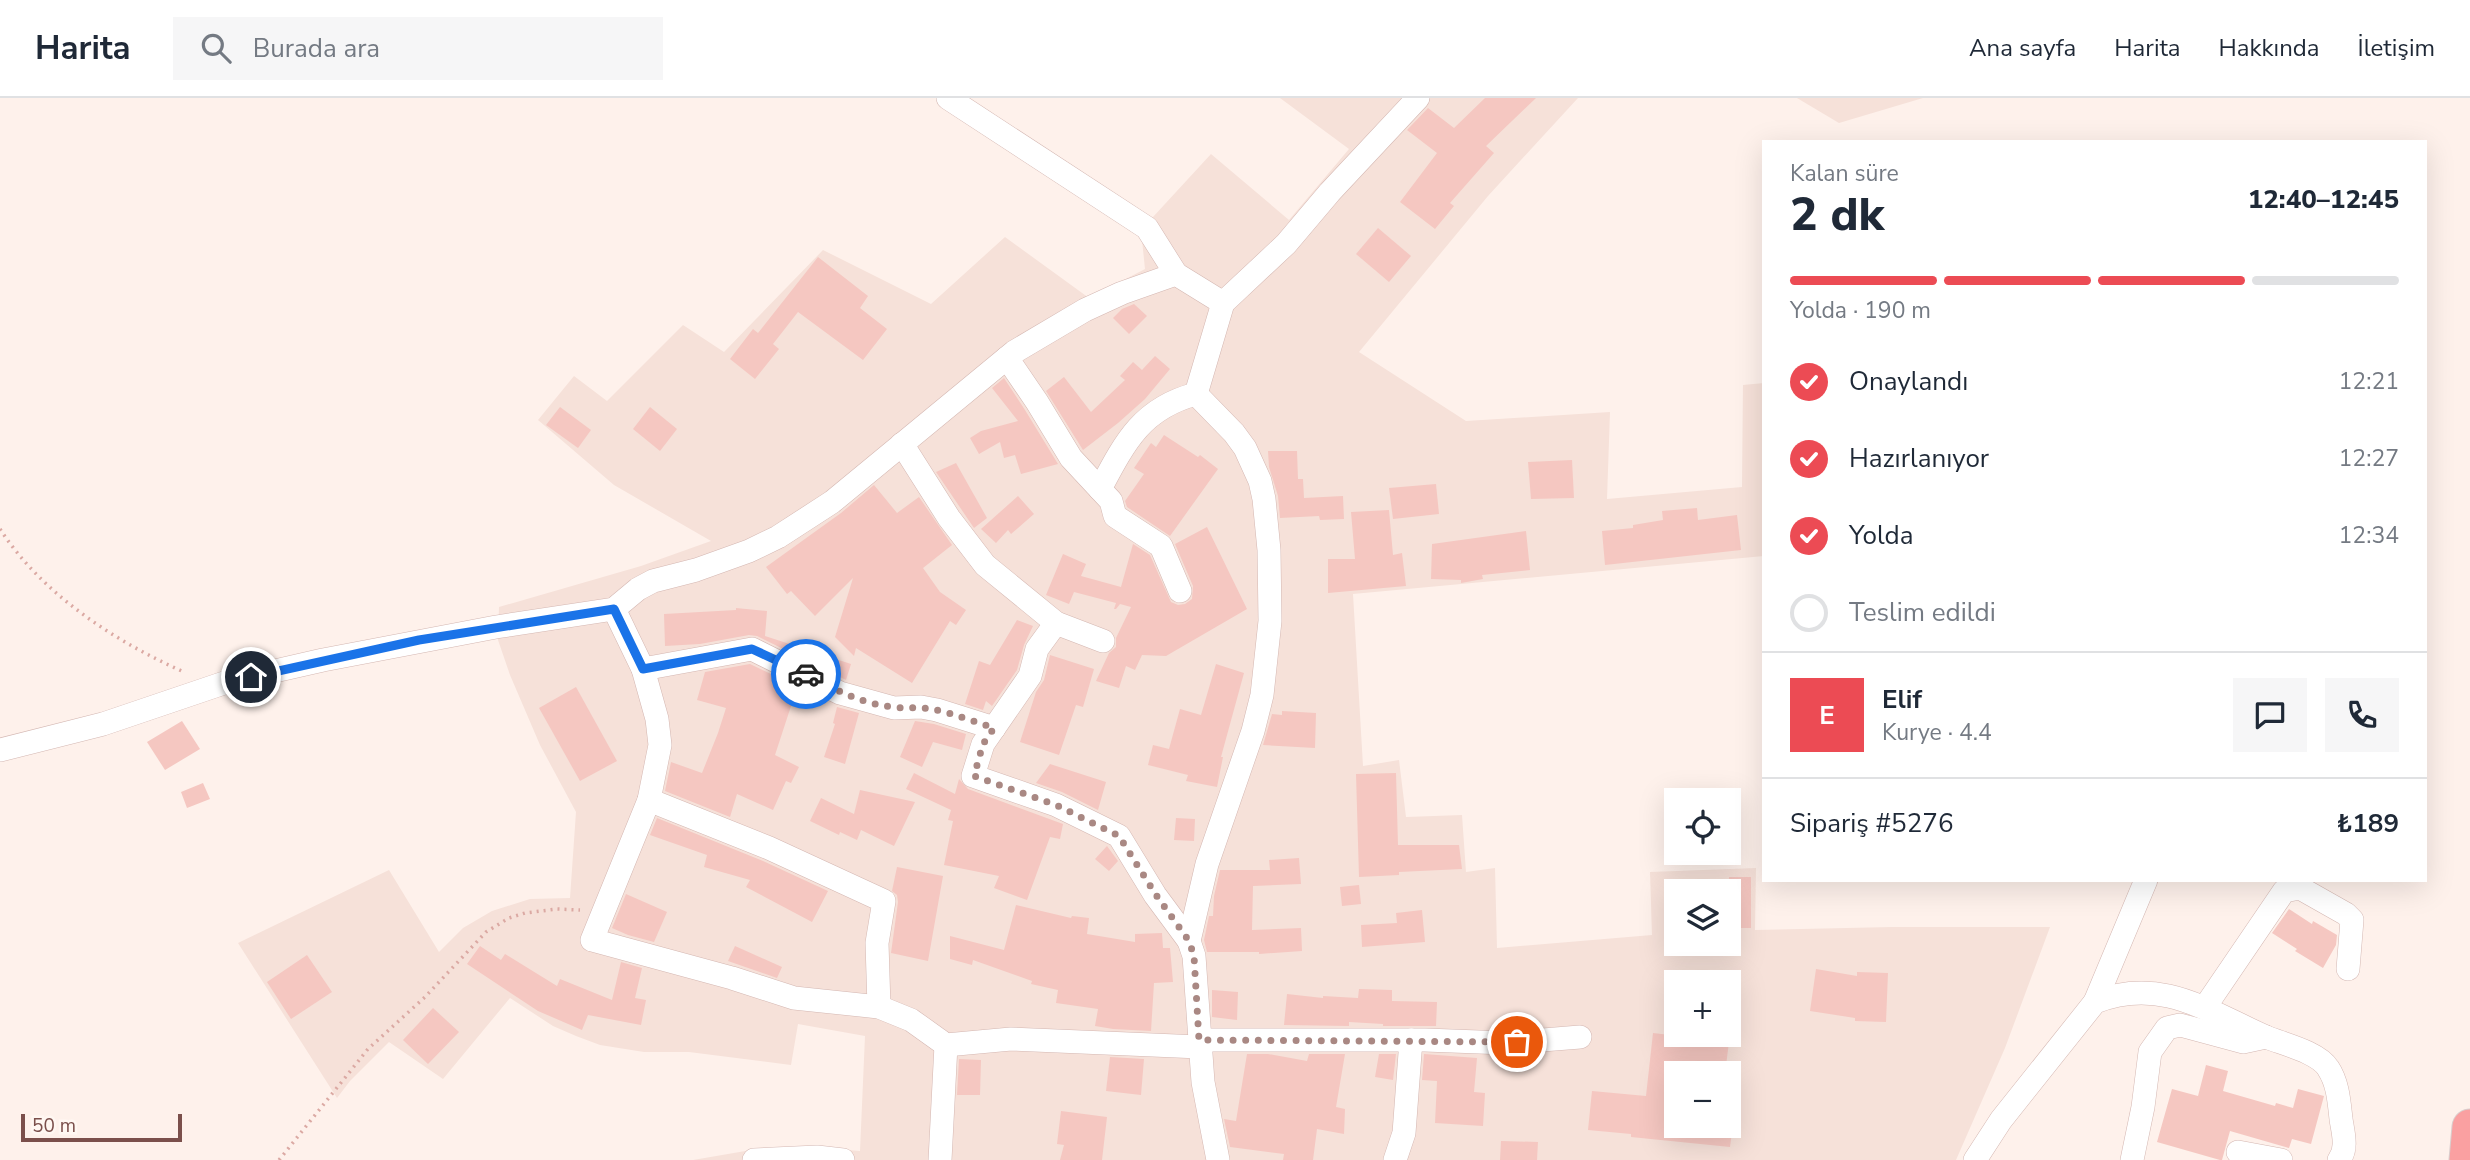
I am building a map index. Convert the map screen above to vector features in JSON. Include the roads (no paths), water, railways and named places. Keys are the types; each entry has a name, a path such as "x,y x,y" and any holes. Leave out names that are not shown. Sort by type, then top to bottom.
{"highway":[{"path":"2467,1160 2470,1127"}],"street":[{"path":"947,98 1147,228 1176,274 1223,303"},
{"path":"1196,394 1223,303 1286,244 1330,192 1418,98"},
{"path":"0,750 103,724 227,682 496,626 614,609 625,598 653,581 723,562 778,537 832,502 1007,358 1049,330 1122,293 1176,274"},
{"path":"1007,358 1070,458 1111,501 1115,516 1161,546 1180,591"},
{"path":"1100,489 1120,452 1140,424 1164,405 1196,394"},
{"path":"1189,941 1207,864 1253,731 1262,695 1270,621 1269,550 1260,481 1245,448 1234,433 1196,394"},
{"path":"902,444 948,518 985,565 1056,623 1103,640"},
{"path":"614,609 643,669 657,719 660,745 649,800 593,940 794,998 879,1007 911,1020 946,1045 1011,1039 1199,1043 1411,1040 1506,1042 1580,1037"},
{"path":"1056,623 1037,649 1030,676 983,744 974,776 1056,805 1119,836 1189,941 1194,956 1203,1082 1218,1160"},
{"path":"643,669 752,649 840,693 894,708 921,707 937,710 994,728"},
{"path":"649,800 769,848 884,901 877,943 879,1007"},
{"path":"1975,1160 2001,1120 2095,1002 2145,882"},
{"path":"2205,1007 2284,891 2300,888 2352,920 2348,969"},
{"path":"2095,1002 2114,995 2137,992 2174,997 2205,1007 2266,1037 2308,1053 2327,1065 2337,1086 2342,1153"},
{"path":"2132,1160 2143,1107 2150,1052 2157,1038 2167,1028 2180,1025 2243,1042 2266,1037"},
{"path":"1395,1160 1404,1133 1411,1040"},
{"path":"940,1160 946,1045"},
{"path":"2238,1152 2281,1160"},
{"path":"754,1160 817,1157 843,1160"}]}
